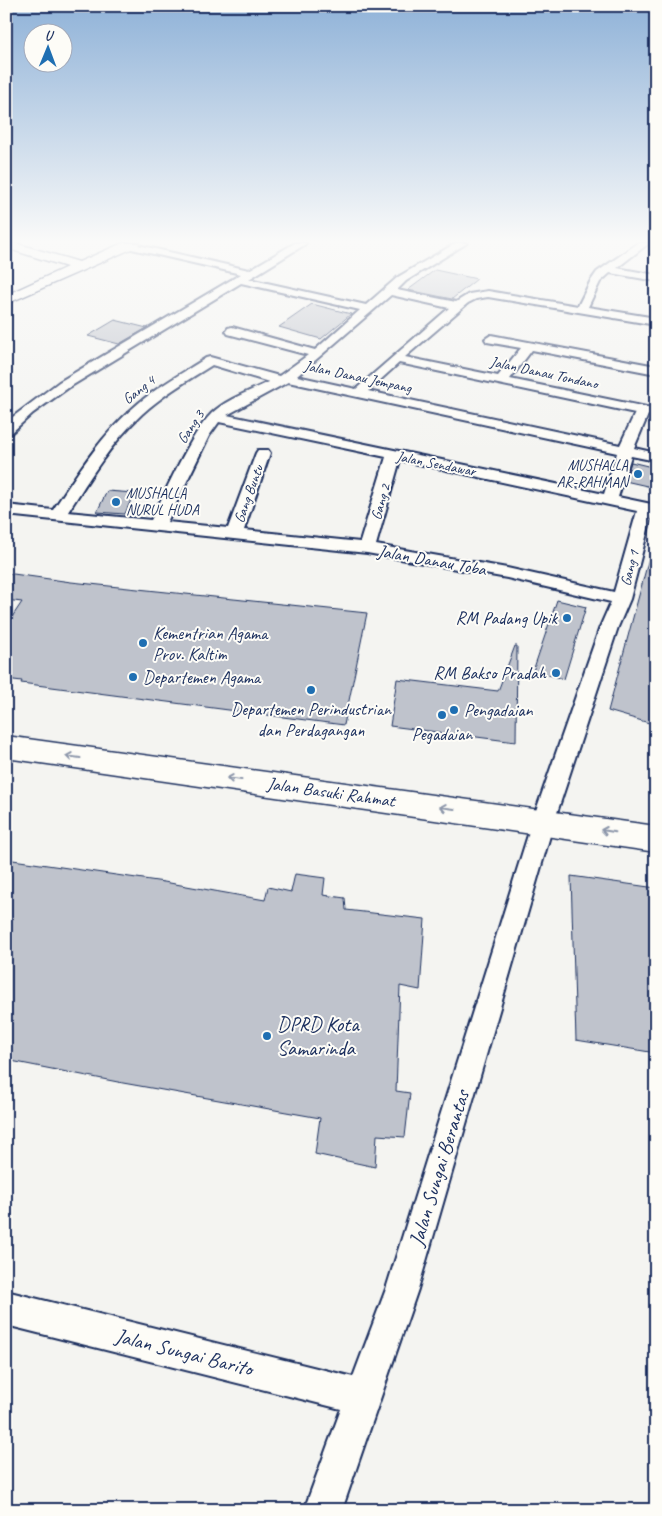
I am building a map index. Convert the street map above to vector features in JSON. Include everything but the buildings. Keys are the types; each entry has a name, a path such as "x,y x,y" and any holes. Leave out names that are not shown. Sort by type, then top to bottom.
{"street":[{"path":"6,430 33,406 68,380 101,363 180,314"},
{"name":"Jalan Danau Jempang","path":"282,379 317,354 364,314"},
{"path":"359,393 449,314"},
{"path":"605,314 656,322"},
{"path":"232,331 317,354"},
{"path":"491,338 656,370"},
{"path":"501,381 529,346"},
{"name":"Jalan Danau Tondano","path":"397,359 649,411"},
{"name":"Gang 4","path":"58,515 99,454 128,419 167,389 210,361 282,379"},
{"name":"Jalan Danau Jempang","path":"282,379 359,393 656,457"},
{"name":"Gang 3","path":"156,527 202,435 216,417 227,408 282,379"},
{"path":"610,499 625,451 649,411"},
{"name":"Jalan Sendawar","path":"216,417 394,456 651,508"},
{"name":"Gang Buntu","path":"234,535 263,453"},
{"name":"Gang 2","path":"367,548 394,456"},
{"name":"Gang 1","path":"621,599 651,508"},
{"name":"Jalan Danau Toba","path":"6,510 367,548 507,573 621,599"},
{"path":"543,822 609,626 621,599"},
{"name":"Jalan Basuki Rahmat","path":"6,747 656,839"},
{"name":"Jalan Sungai Berantas","path":"324,1510 402,1289 543,822"},
{"name":"Jalan Sungai Barito","path":"6,1308 363,1396"}],"place":[{"name":"MUSHALLA AR-RAHMAN","path":"638,474"},
{"name":"MUSHALLA NURUL HUDA","path":"116,502"},
{"name":"RM Padang Upik","path":"567,618"},
{"name":"Kementrian Agama Prov. Kaltim","path":"143,643"},
{"name":"RM Bakso Pradah","path":"556,673"},
{"name":"Departemen Agama","path":"133,677"},
{"name":"Departemen Perindustrian dan Perdagangan","path":"311,690"},
{"name":"Pengadaian","path":"454,710"},
{"name":"Pegadaian","path":"442,715"},
{"name":"DPRD Kota Samarinda","path":"267,1036"}]}
